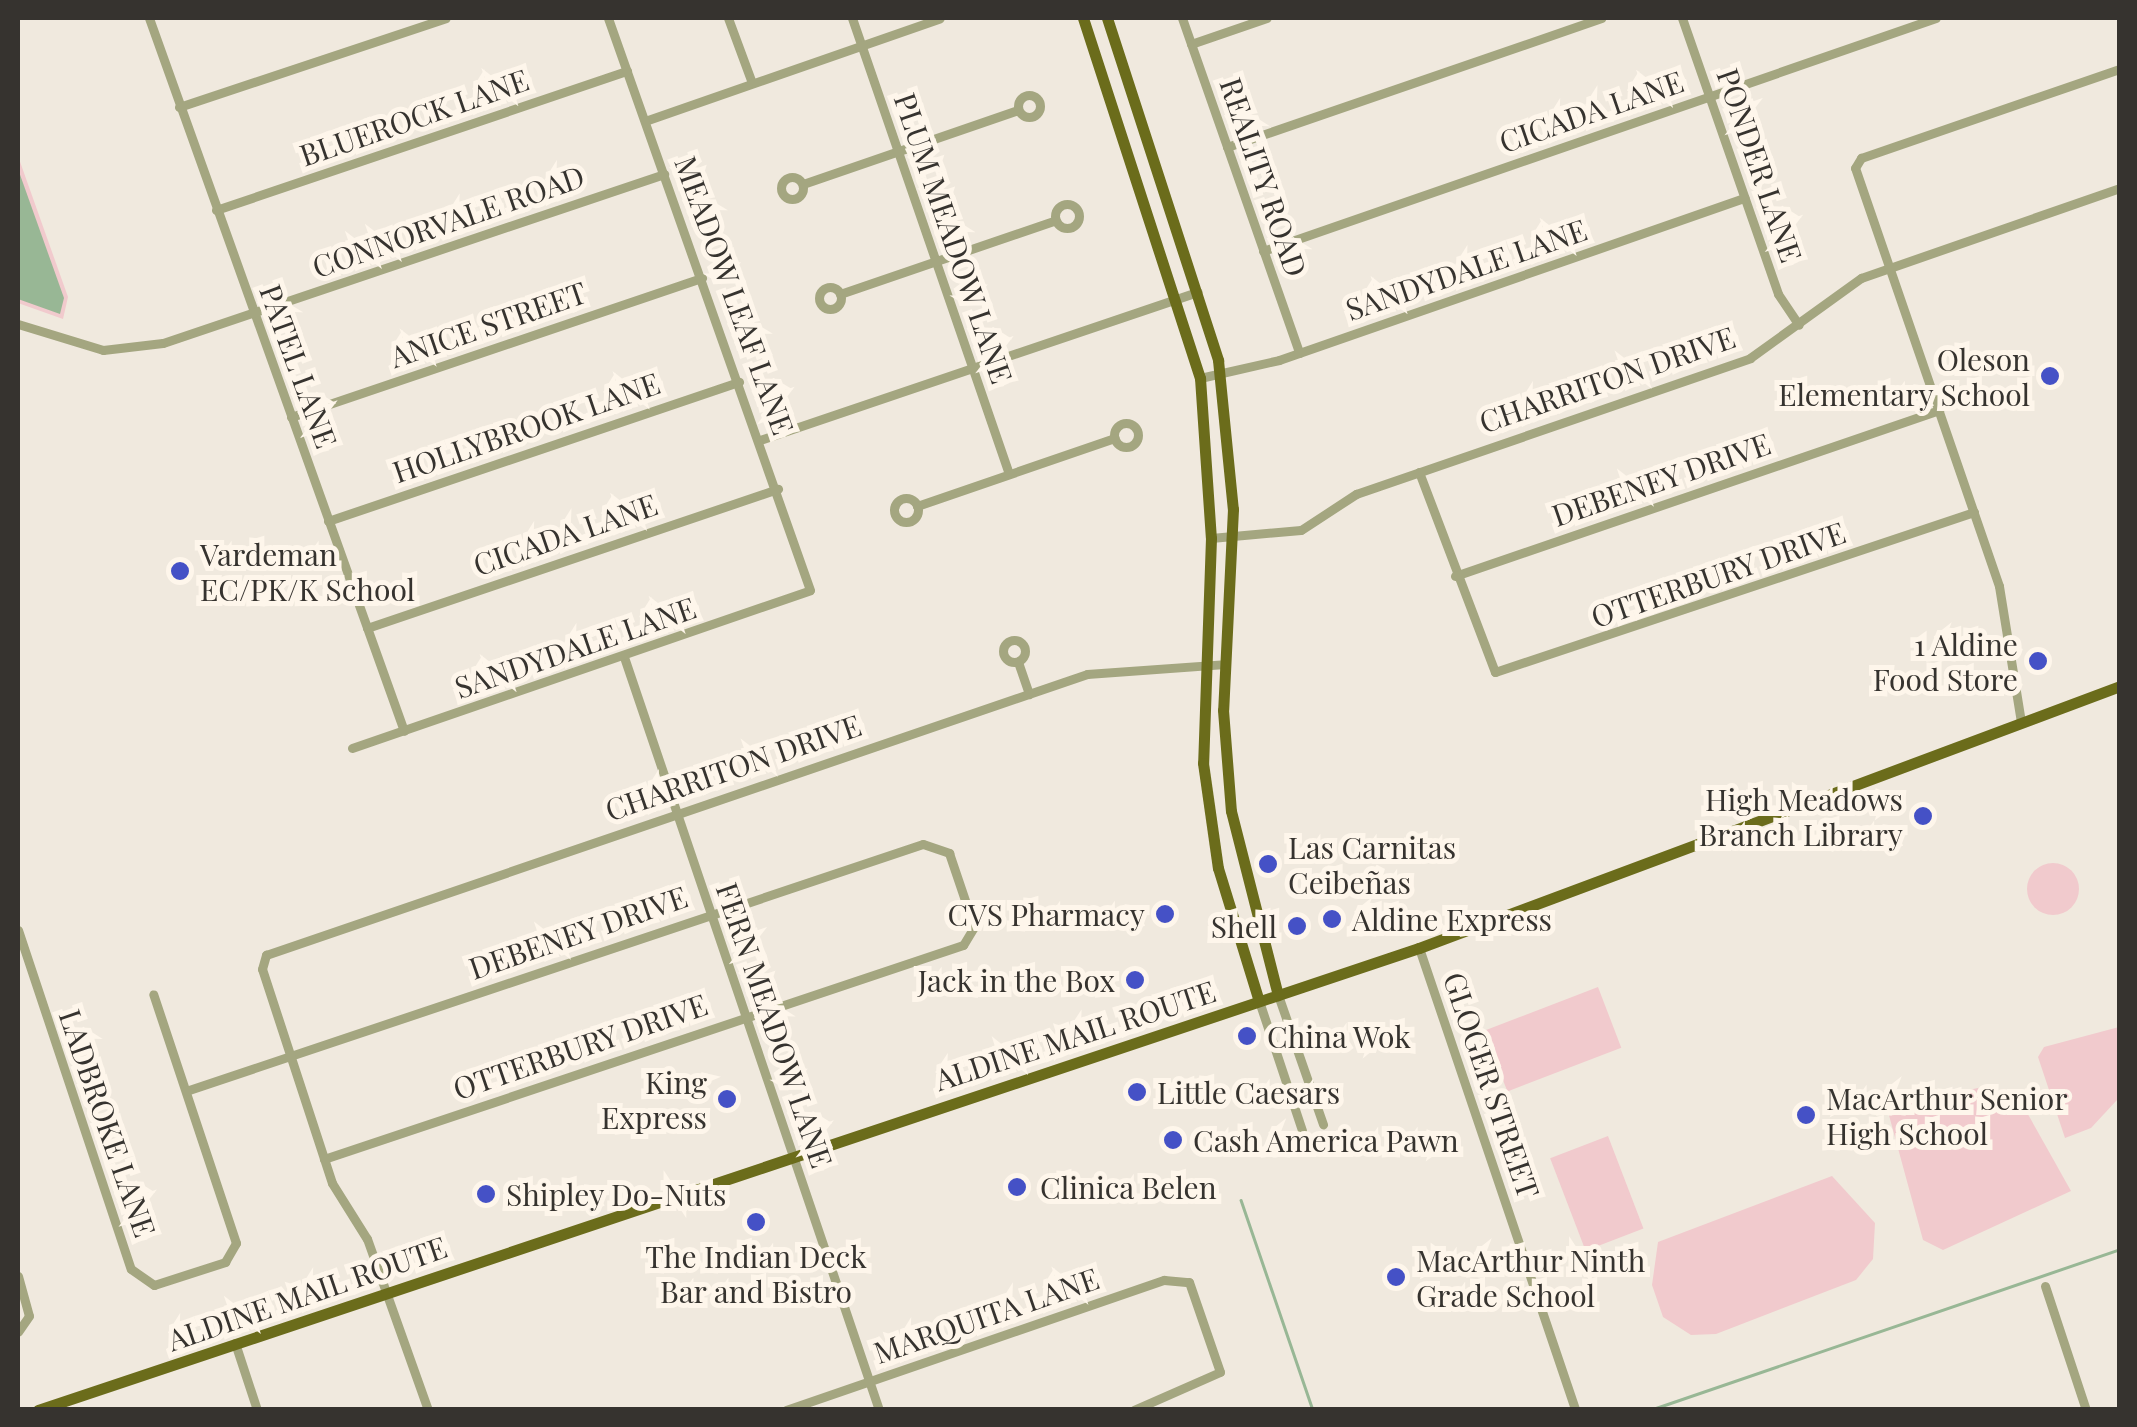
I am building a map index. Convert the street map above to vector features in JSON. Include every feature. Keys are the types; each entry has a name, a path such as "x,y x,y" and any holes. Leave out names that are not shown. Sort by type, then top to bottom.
{"main road":[{"path":"1084,18 1179,298 1200,378 1211,538 1203,663 1213,838 1259,1001"},
{"path":"1107,18 1200,291 1220,374 1234,540 1224,664 1234,836 1278,995"},
{"name":"ALDINE MAIL ROUTE","path":"38,1410 1419,948 2120,686"},
{"path":"1213,838 1234,836"}],"street":[{"name":"PATEL LANE","path":"150,18 404,731"},
{"path":"179,107 446,18"},
{"name":"MEADOW LEAF LANE","path":"608,18 778,489 810,590"},
{"path":"728,18 752,83"},
{"name":"PLUM MEADOW LANE","path":"852,18 1009,474"},
{"path":"645,120 940,18"},
{"name":"REALITY ROAD","path":"1182,18 1299,353"},
{"path":"1191,44 1268,18"},
{"path":"1227,147 1600,18"},
{"name":"PONDER LANE","path":"1682,18 1745,198 1798,325"},
{"name":"CICADA LANE","path":"1263,251 1936,18"},
{"path":"2020,722 1999,586 1939,410 1885,270 1855,168 1861,158 2120,69"},
{"name":"BLUEROCK LANE","path":"216,210 627,72"},
{"path":"803,184 1018,110"},
{"name":"CONNORVALE ROAD","path":"18,324 134,350 664,174"},
{"name":"CHARRITON DRIVE","path":"1211,538 1234,540 1301,530 1356,494 1750,358 1885,270 2120,188"},
{"name":"SANDYDALE LANE","path":"1200,378 1299,353 1745,198"},
{"path":"840,294 1056,220"},
{"name":"ANICE STREET","path":"291,417 702,278"},
{"path":"760,440 1200,291"},
{"name":"HOLLYBROOK LANE","path":"328,520 740,382"},
{"name":"DEBENEY DRIVE","path":"1455,576 1939,410"},
{"path":"917,506 1115,438"},
{"path":"1418,472 1455,576"},
{"name":"CICADA LANE","path":"367,628 778,489"},
{"name":"OTTERBURY DRIVE","path":"1455,576 1484,658 1495,672 1513,672 1974,512"},
{"name":"SANDYDALE LANE","path":"352,748 810,590"},
{"name":"FERN MEADOW LANE","path":"624,657 880,1410"},
{"path":"1018,662 1029,694"},
{"name":"CHARRITON DRIVE","path":"291,1056 266,955 1112,667 1224,664"},
{"name":"DEBENEY DRIVE","path":"186,1091 932,842 949,854 961,888"},
{"name":"OTTERBURY DRIVE","path":"324,1159 964,945 974,927 961,888"},
{"name":"LADBROKE LANE","path":"18,930 131,1269 147,1284 225,1262 236,1244 186,1091"},
{"name":"GLOGER STREET","path":"1419,948 1575,1410"},
{"path":"18,976 31,972"},
{"path":"154,994 186,1091"},
{"path":"1278,995 1322,1124"},
{"path":"1259,1001 1302,1130"},
{"path":"291,1056 324,1159 388,1292 428,1410"},
{"path":"18,1276 29,1316 18,1332"},
{"name":"MARQUITA LANE","path":"786,1410 1164,1280 1189,1282 1198,1294 1220,1372 1134,1410"},
{"path":"2045,1286 2086,1410"},
{"path":"235,1343 257,1410"}],"shaded area":[{"path":"18,156 68,297 63,319 18,303"},
{"path":"18,169 64,298 60,314 18,299"},
{"path":"2053,863 2071,871 2079,889 2071,907 2053,915 2035,907 2027,889 2035,871"},
{"path":"1598,987 1621,1048 1507,1091 1484,1031"},
{"path":"2119,1027 2117,1100 2091,1128 2065,1138 2038,1057 2044,1047"},
{"path":"1987,1086 2020,1100 2071,1191 1943,1250 1923,1240 1887,1108"},
{"path":"1608,1136 1643,1228 1586,1251 1550,1158"},
{"path":"1832,1176 1875,1223 1873,1259 1856,1280 1716,1334 1691,1335 1663,1317 1652,1285 1658,1242"}],"waterway":[{"path":"1241,1200 1313,1410"},
{"path":"1650,1410 2120,1249"}],"place":[{"name":"Oleson Elementary School","path":"2050,376"},
{"name":"Vardeman EC/PK/K School","path":"180,571"},
{"name":"1 Aldine Food Store","path":"2038,661"},
{"name":"High Meadows Branch Library","path":"1923,816"},
{"name":"Las Carnitas Ceibeñas","path":"1268,864"},
{"name":"CVS Pharmacy","path":"1165,914"},
{"name":"Aldine Express","path":"1332,919"},
{"name":"Shell","path":"1297,926"},
{"name":"Jack in the Box","path":"1135,980"},
{"name":"China Wok","path":"1247,1036"},
{"name":"Little Caesars","path":"1137,1092"},
{"name":"King Express","path":"727,1099"},
{"name":"MacArthur Senior High School","path":"1806,1115"},
{"name":"Cash America Pawn","path":"1173,1140"},
{"name":"Clinica Belen","path":"1017,1187"},
{"name":"Shipley Do-Nuts","path":"486,1194"},
{"name":"The Indian Deck Bar and Bistro","path":"756,1222"},
{"name":"MacArthur Ninth Grade School","path":"1396,1277"}]}
